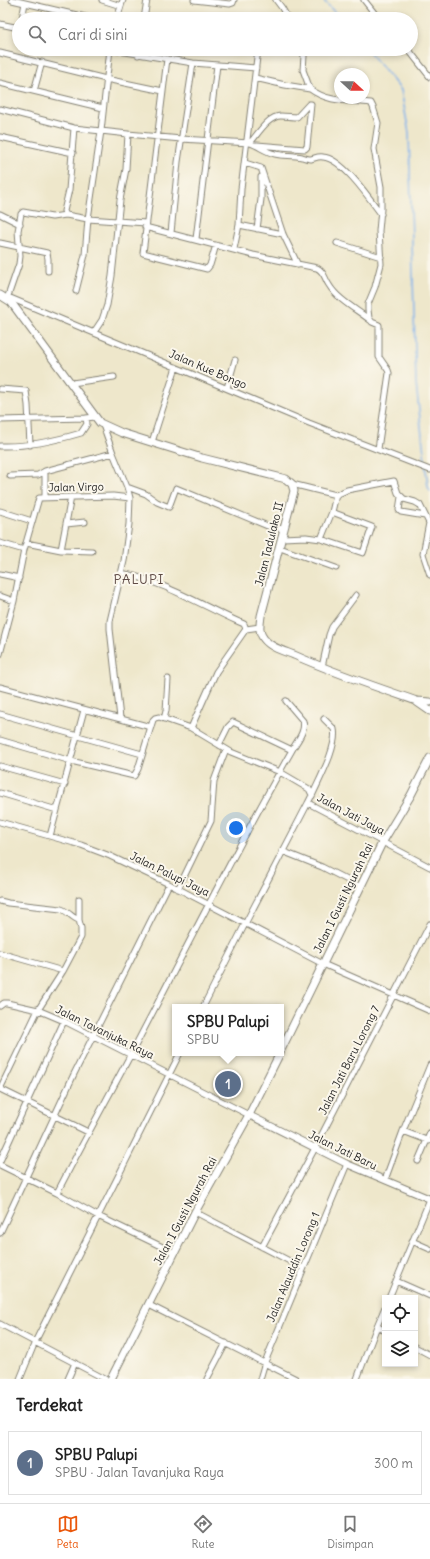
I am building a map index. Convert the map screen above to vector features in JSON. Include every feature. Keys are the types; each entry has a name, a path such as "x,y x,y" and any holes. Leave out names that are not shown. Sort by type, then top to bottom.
{"main road":[{"path":"0,295 8,298 72,383 94,417 103,424 152,442 245,470 286,479 292,484"},
{"name":"Jalan Tadulako II","path":"260,627 294,491 292,484"},
{"path":"260,627 262,636 269,644 322,667 417,701 430,702"},
{"path":"417,701 430,711"},
{"name":"Jalan I Gusti Ngurah Rai","path":"284,1044 382,843 411,795 430,758"},
{"name":"Jalan I Gusti Ngurah Rai","path":"111,1379 195,1212 249,1115 278,1056"}],"street":[{"path":"12,0 64,12"},
{"path":"102,0 121,6"},
{"path":"119,12 123,0"},
{"path":"145,12 147,0"},
{"path":"194,0 230,4 233,3 234,0"},
{"path":"276,0 284,12"},
{"path":"364,0 374,12"},
{"path":"23,12 25,3"},
{"path":"0,24 12,27"},
{"path":"0,53 12,56"},
{"path":"14,56 106,79 163,91"},
{"path":"76,291 85,255 88,219 101,131 108,56"},
{"path":"145,56 193,63 256,68"},
{"path":"234,249 239,225 245,163 249,143 257,56"},
{"path":"304,56 303,70 310,89"},
{"path":"414,56 430,77"},
{"path":"167,59 143,253 207,270 216,245"},
{"path":"34,91 42,62"},
{"path":"171,233 181,140 193,63"},
{"path":"196,239 217,65"},
{"path":"255,78 310,89 329,99 345,102 367,103 372,105 378,123 374,149 375,160 380,177 381,214 379,231 381,264 375,287 368,304 368,314 372,322"},
{"path":"0,83 103,108"},
{"path":"0,109 74,128 181,140 249,143 306,149 311,104 309,104 297,117 277,116 264,126 249,143"},
{"path":"66,215 64,211 69,190 74,128"},
{"path":"94,332 102,320 112,276 120,200 126,169 128,134"},
{"path":"0,138 72,153"},
{"path":"257,145 262,149 275,154 292,155 311,159 321,156 330,159 348,173 381,214"},
{"path":"245,163 261,168 261,172 283,234 298,265"},
{"path":"257,229 261,199 261,172"},
{"path":"8,298 19,264 20,256 18,231 21,214 25,211 52,217 66,215 88,219 146,225 253,255 320,269 328,285 336,294 372,322 379,325 379,357 389,373 378,449"},
{"path":"0,214 20,224"},
{"path":"239,225 283,234"},
{"path":"0,243 47,253 48,271"},
{"path":"337,243 381,257"},
{"name":"Jalan Kue Bongo","path":"8,298 94,332 309,423 430,470"},
{"path":"227,388 235,360"},
{"path":"152,442 176,367"},
{"path":"72,383 114,377"},
{"path":"0,389 26,391 30,446"},
{"path":"0,420 94,417"},
{"path":"0,446 30,446 81,434 87,424 86,418"},
{"path":"103,424 113,453 128,487 130,498 129,524 121,573 111,615 110,629 120,718"},
{"path":"10,476 37,475 45,471 113,453"},
{"path":"45,471 45,497"},
{"path":"292,484 336,495 347,490 394,481 398,493 402,497 420,505 424,510 425,516 429,523 423,554 430,575"},
{"path":"128,487 146,494 157,502 169,507 176,488 270,527 284,529"},
{"path":"321,539 332,512 336,495"},
{"name":"Jalan Virgo","path":"0,654 14,600 24,550 39,498 113,496 130,498"},
{"path":"61,550 71,497"},
{"path":"402,497 399,510 401,512 425,516"},
{"path":"0,511 32,521"},
{"path":"282,538 306,537 321,539 364,553 372,527 332,512"},
{"path":"66,524 85,522"},
{"path":"0,543 24,550"},
{"path":"26,543 61,550 92,551"},
{"path":"280,548 336,568"},
{"path":"121,573 142,578 165,588 244,624 246,629"},
{"path":"0,574 19,578"},
{"path":"322,667 332,627 356,595"},
{"path":"0,596 14,600"},
{"path":"0,740 132,777 137,772 150,727 155,718 159,717 191,728 216,672 246,629 260,627"},
{"path":"164,719 168,679"},
{"path":"0,687 150,727"},
{"path":"57,1193 208,904 303,730 304,720 286,701"},
{"path":"50,836 84,710"},
{"path":"0,714 142,754"},
{"path":"311,797 328,762 334,740 334,729 324,718"},
{"path":"219,745 228,727 233,722 292,750"},
{"name":"Jalan Jati Jaya","path":"191,728 226,749 280,772 309,789 311,792 311,797 308,803 430,867"},
{"path":"178,888 211,821 214,781 226,749"},
{"path":"0,766 65,784"},
{"path":"0,793 57,810"},
{"path":"205,1004 308,803"},
{"name":"Jalan Palupi Jaya","path":"0,822 81,845 110,856 178,888 324,964 430,1011"},
{"path":"282,851 322,867 361,886"},
{"path":"0,1233 93,1036 169,884"},
{"path":"79,899 81,937 64,971 38,1010 0,1089 88,1132"},
{"path":"0,901 61,909 79,920"},
{"name":"Jalan Jati Baru Lorong 7","path":"262,1247 315,1148 430,924"},
{"path":"0,953 64,971"},
{"name":"Jalan Tavanjuka Raya","path":"0,1006 7,1003 38,1010 64,1021 249,1115"},
{"path":"0,1161 64,1021"},
{"path":"20,1379 35,1342 178,1056"},
{"path":"385,1180 430,1065"},
{"name":"Jalan Jati Baru","path":"249,1115 347,1164 430,1199"},
{"path":"403,1131 429,1141"},
{"path":"418,1162 429,1141 430,1133"},
{"name":"Jalan Alauddin Lorong 1","path":"260,1379 265,1362 303,1268 347,1164"},
{"path":"0,1165 57,1193 98,1216 174,1253"},
{"path":"390,1295 430,1199"},
{"path":"195,1212 303,1268"},
{"path":"412,1241 430,1249"},
{"path":"396,1281 430,1296"},
{"path":"149,1305 265,1362 296,1379"},
{"path":"357,1379 382,1314"},
{"path":"0,1324 106,1379"},
{"path":"377,1326 382,1328"},
{"path":"207,1379 226,1343"},
{"path":"418,1349 430,1355"},
{"path":"68,1379 75,1363"}],"waterway":[{"path":"323,0 334,12"},
{"path":"373,56 401,90 409,133 416,384 428,487 430,491"}],"place":[{"name":"SPBU Palupi","path":"228,1084"}],"district":[{"name":"PALUPI","path":"139,579"}]}
